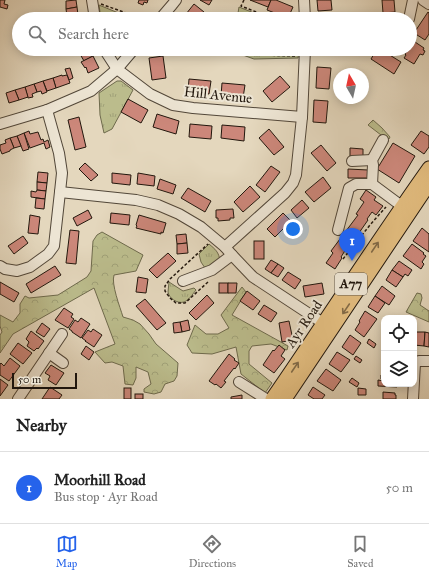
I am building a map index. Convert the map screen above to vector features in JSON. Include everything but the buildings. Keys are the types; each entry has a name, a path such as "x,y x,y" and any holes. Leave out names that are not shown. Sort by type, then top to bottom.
{"main road":[{"name":"Ayr Road","path":"285,399 402,206 429,168"},
{"name":"Ayr Road","path":"402,206 429,184"},
{"name":"Ayr Road","path":"272,399 328,327"}],"street":[{"path":"166,12 176,0"},
{"path":"304,0 305,12"},
{"path":"410,12 413,0"},
{"path":"423,0 429,4"},
{"path":"95,1 95,12"},
{"name":"Hill Avenue","path":"109,56 117,69 150,94 173,105 302,117"},
{"path":"0,124 47,110 91,90 117,69 128,56"},
{"path":"225,247 285,193 293,183 296,175 302,117 305,56"},
{"path":"0,266 5,269 17,271 30,267 48,254 54,246 62,173 60,153 47,110"},
{"path":"372,184 372,160 383,140"},
{"path":"352,161 372,160"},
{"path":"338,230 349,188 356,184 372,184 402,206"},
{"path":"60,192 136,200 158,205 179,214 201,228 225,247 253,277 328,327"},
{"path":"183,281 212,270 232,256"},
{"path":"18,399 62,334"},
{"path":"49,353 63,363"},
{"path":"413,399 415,363 419,361 429,361"},
{"path":"239,382 266,399"}],"path":[{"path":"244,0 241,6 256,12"},
{"path":"95,1 124,12"},
{"path":"343,259 370,225 402,206"}],"green space":[{"path":"99,5 116,12 100,12"},
{"path":"239,7 252,12 238,12"},
{"path":"246,56 298,56 298,58 254,59"},
{"path":"117,81 121,81 133,90 112,129 104,133 100,115 99,93"},
{"path":"373,120 390,137 389,139 368,125"},
{"path":"102,232 143,255 136,271 114,275 113,279 116,296 123,317 140,324 156,344 178,363 177,376 174,381 165,384 161,392 154,394 144,392 144,389 151,384 148,372 136,367 136,378 133,385 125,384 123,366 112,362 105,363 95,352 115,344 94,288 13,334 0,353 0,335 2,332 0,326 0,315 13,322 20,313 20,304 25,296 29,298 58,295 87,277 91,271 93,241 97,235"},
{"path":"209,244 218,253 220,261 205,268 201,262 199,254"},
{"path":"169,282 183,291 194,288 196,290 187,300 184,302 179,302 174,300 168,292"},
{"path":"242,287 246,292 232,315 288,346 287,350 271,344 252,346 249,351 249,364 272,383 265,393 241,374 236,347 212,354 192,353 187,345 195,325 206,334 218,334 229,328 221,315"},
{"path":"417,293 421,294 422,298 420,305 429,311 429,322 417,317 417,315 406,312"}],"place":[{"name":"Moorhill Road","path":"352,261"}]}
